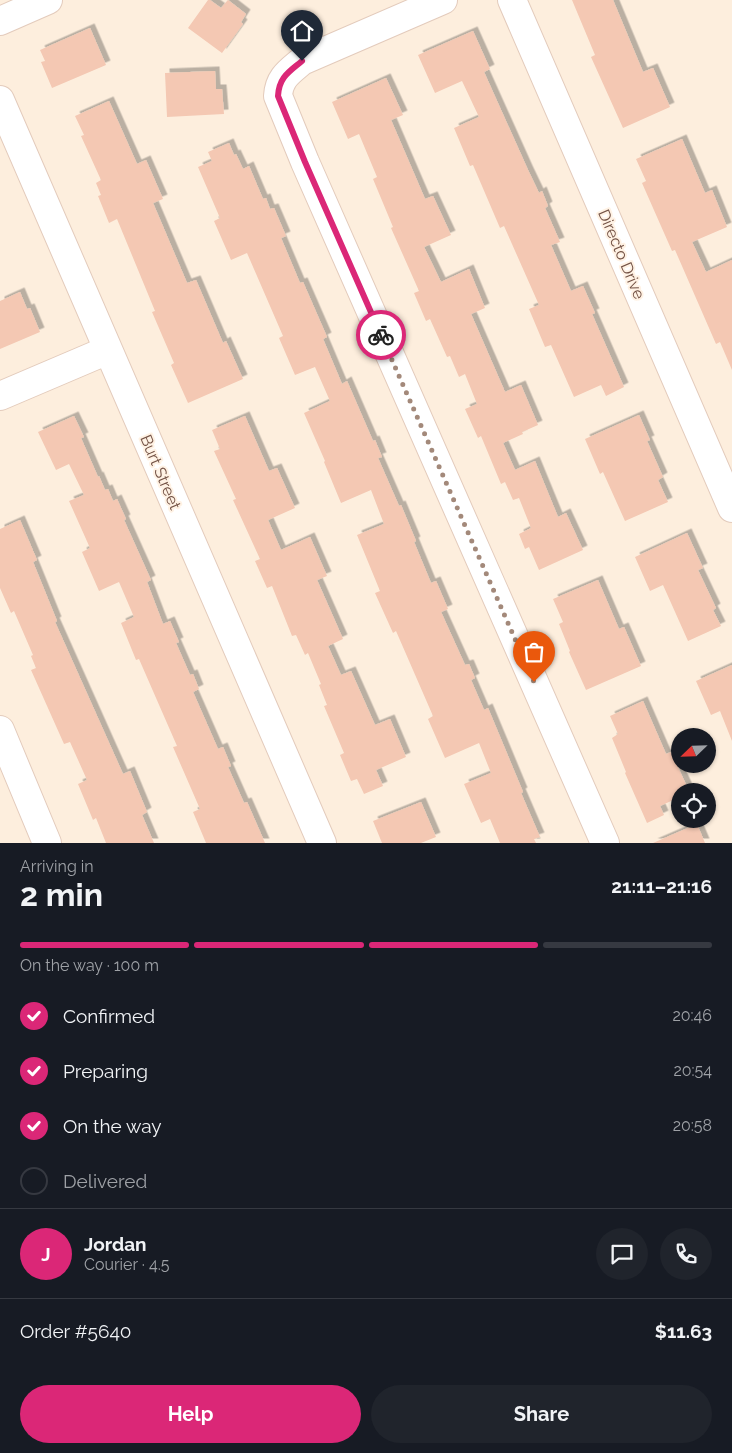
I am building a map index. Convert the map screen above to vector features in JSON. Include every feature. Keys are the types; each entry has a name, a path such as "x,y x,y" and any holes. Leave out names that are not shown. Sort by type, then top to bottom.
{"street":[{"path":"0,21 48,0"},
{"path":"443,0 302,61 285,75 278,86 278,96 605,843"},
{"name":"Directo Drive","path":"512,0 732,508"},
{"name":"Burt Street","path":"0,100 322,843"},
{"path":"0,396 108,350"},
{"path":"0,730 48,843"}],"building":[{"path":"208,0 221,8 228,0 246,14 241,22 243,24 222,53 188,28"},
{"path":"572,0 613,0 643,72 653,68 670,107 623,128 591,57 595,55"},
{"path":"90,28 106,65 52,88 41,62 45,61 40,50"},
{"path":"473,31 490,69 484,72 528,170 539,193 542,191 548,206 545,208 560,242 551,245 571,291 583,286 595,313 592,314 624,387 606,396 601,385 574,397 551,345 545,347 529,309 539,305 504,226 500,228 473,165 470,166 454,128 479,117 462,81 435,93 418,55"},
{"path":"215,71 216,89 222,89 224,114 167,117 165,73"},
{"path":"386,78 403,115 391,120 425,199 433,196 451,235 424,247 441,282 469,269 485,308 471,314 505,392 521,385 538,425 503,443 515,470 535,461 558,517 566,513 583,550 539,570 529,547 525,549 519,534 531,528 519,498 513,500 505,482 501,484 481,436 478,438 465,409 477,404 465,374 459,377 450,356 447,357 430,319 426,321 414,293 419,291 391,228 393,227 373,179 377,177 359,134 348,139 332,102"},
{"path":"109,101 137,164 146,160 163,199 153,203 187,283 196,280 223,343 226,341 243,379 188,403 171,365 174,363 152,312 155,311 117,219 109,223 98,196 101,195 96,183 101,180 81,136 84,135 75,116"},
{"path":"682,139 705,193 712,190 727,227 692,242 706,272 732,260 732,370 720,342 716,344 675,250 672,251 642,183 646,181 636,159"},
{"path":"229,143 243,169 249,166 263,199 266,198 270,209 274,208 286,236 281,238 300,283 303,282 327,337 323,339 342,384 347,381 373,441 375,440 382,457 378,458 399,506 401,505 431,583 436,581 448,609 441,612 465,665 469,664 475,678 471,680 484,710 488,708 523,792 521,793 540,837 534,839 536,843 500,843 490,819 481,823 464,784 491,773 479,743 445,758 428,719 433,716 396,631 393,633 375,593 380,591 357,535 384,524 371,490 341,503 304,413 330,401 315,367 295,375 279,338 283,336 247,253 231,260 214,221 220,218 198,167 212,161 208,152"},
{"path":"20,292 27,309 30,308 40,332 0,349 0,301"},
{"path":"639,415 650,440 647,441 663,477 658,480 668,502 625,521 603,472 600,474 585,439"},
{"path":"74,416 84,437 81,438 98,477 105,490 108,489 113,501 117,499 126,519 124,520 151,580 147,582 163,624 170,621 179,642 176,643 190,675 193,674 199,689 193,692 218,749 223,747 231,766 228,767 244,803 247,802 265,843 206,843 193,812 200,809 173,747 177,746 139,659 136,660 121,623 134,617 119,582 99,591 82,552 90,548 69,501 84,495 69,464 56,470 38,432"},
{"path":"245,416 269,471 277,468 295,508 268,520 281,550 310,537 327,576 317,580 343,639 328,646 341,675 351,671 375,725 390,719 406,757 376,770 383,786 364,794 357,779 351,781 340,755 344,753 324,706 327,705 319,685 321,684 308,653 305,655 296,635 292,636 272,586 267,588 255,561 260,559 233,500 236,499 214,451 220,449 212,430"},
{"path":"20,520 37,560 33,562 57,621 55,622 123,774 130,771 147,812 142,815 154,843 106,843 96,818 93,820 78,784 87,780 70,742 64,744 31,670 36,668 31,656 33,655 14,611 11,613 0,588 0,529"},
{"path":"687,533 703,568 698,570 716,608 713,610 721,626 688,641 663,585 650,591 635,557"},
{"path":"598,580 619,629 624,627 641,666 586,690 569,652 559,624 563,622 553,599"},
{"path":"732,665 732,741 720,711 711,715 696,681"},
{"path":"643,701 666,754 671,752 671,773 681,773 685,783 671,783 671,801 660,806 664,815 647,823 612,738 618,734 610,716"},
{"path":"421,802 436,837 421,843 382,843 373,821"},
{"path":"688,828 699,828 705,843 653,843"}],"way so far":[{"path":"381,335 534,682"}],"route":[{"path":"302,61 285,75 278,86 278,96 381,335"}]}
